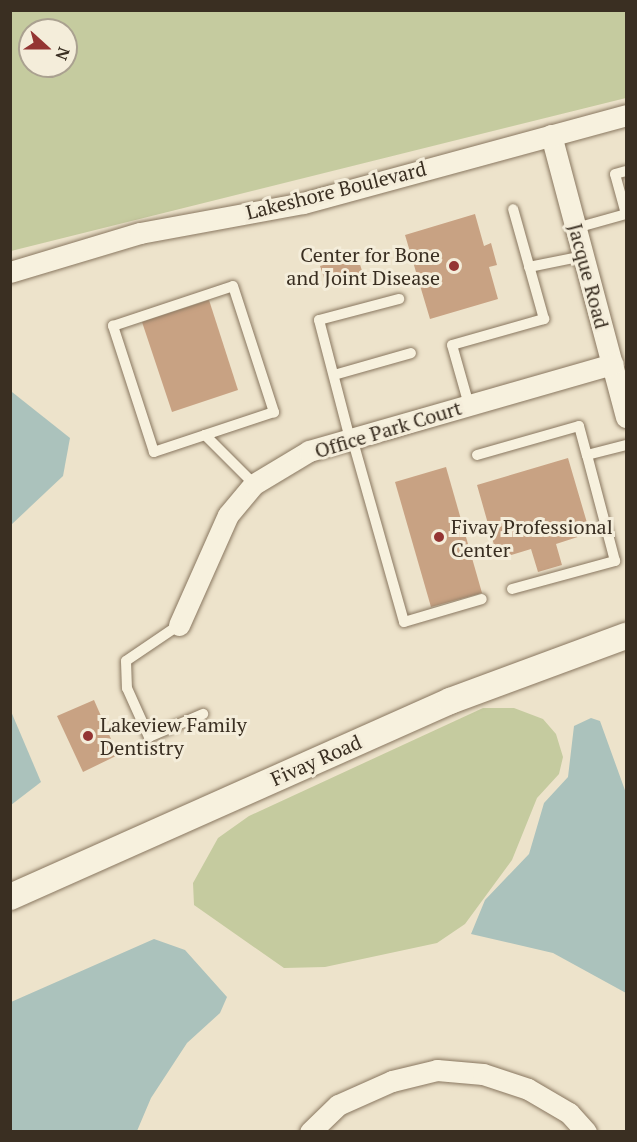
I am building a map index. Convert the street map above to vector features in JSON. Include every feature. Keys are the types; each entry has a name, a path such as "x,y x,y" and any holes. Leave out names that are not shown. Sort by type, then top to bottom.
{"street":[{"name":"Lakeshore Boulevard","path":"10,272 140,233 303,203 627,115"},
{"name":"Jacque Road","path":"551,135 627,417"},
{"name":"Office Park Court","path":"179,625 228,515 254,484 309,452 613,364"},
{"name":"Fivay Road","path":"10,897 450,701 627,636"},
{"path":"310,1131 338,1105 392,1081 437,1070 483,1074 528,1089 586,1131"}],"lane":[{"path":"576,228 626,214 615,174 627,171"},
{"path":"470,405 452,345 544,319 513,209"},
{"path":"530,267 583,256"},
{"path":"233,286 274,412 205,435 154,452 113,326 233,286"},
{"path":"399,299 319,320 351,438 404,622 482,599"},
{"path":"334,375 411,354"},
{"path":"477,455 579,426 615,561 512,589"},
{"path":"205,435 254,484"},
{"path":"587,456 627,445"},
{"path":"179,625 126,661 127,688 149,737 203,714"}],"green space":[{"path":"11,10 626,11 626,98 11,251"},
{"path":"483,708 514,708 543,719 556,734 563,757 559,774 537,798 512,860 465,924 437,943 325,967 284,968 194,905 193,883 218,838 249,816"}],"water":[{"path":"12,392 70,438 63,476 11,525"},
{"path":"10,709 41,782 11,805 10,805"},
{"path":"591,718 600,721 626,793 626,993 553,953 471,934 485,900 529,854 544,803 568,777 574,726"},
{"path":"154,939 185,950 227,997 220,1013 187,1043 151,1098 137,1131 11,1131 11,1002"}],"building":[{"name":"Center for Bone and Joint Disease","path":"475,214 484,246 491,243 497,265 489,267 498,299 430,319 405,235"},
{"path":"357,255 363,274 326,284 320,266"},
{"path":"209,300 238,390 172,412 142,322"},
{"path":"568,458 590,533 556,544 562,565 538,572 531,549 498,559 477,485"},
{"name":"Fivay Professional Center","path":"446,467 482,593 431,607 395,482"},
{"name":"Lakeview Family Dentistry","path":"94,700 118,755 83,772 57,716"}],"place":[{"name":"Center for Bone and Joint Disease","path":"454,266"},
{"name":"Fivay Professional Center","path":"439,537"},
{"name":"Lakeview Family Dentistry","path":"88,736"}]}
